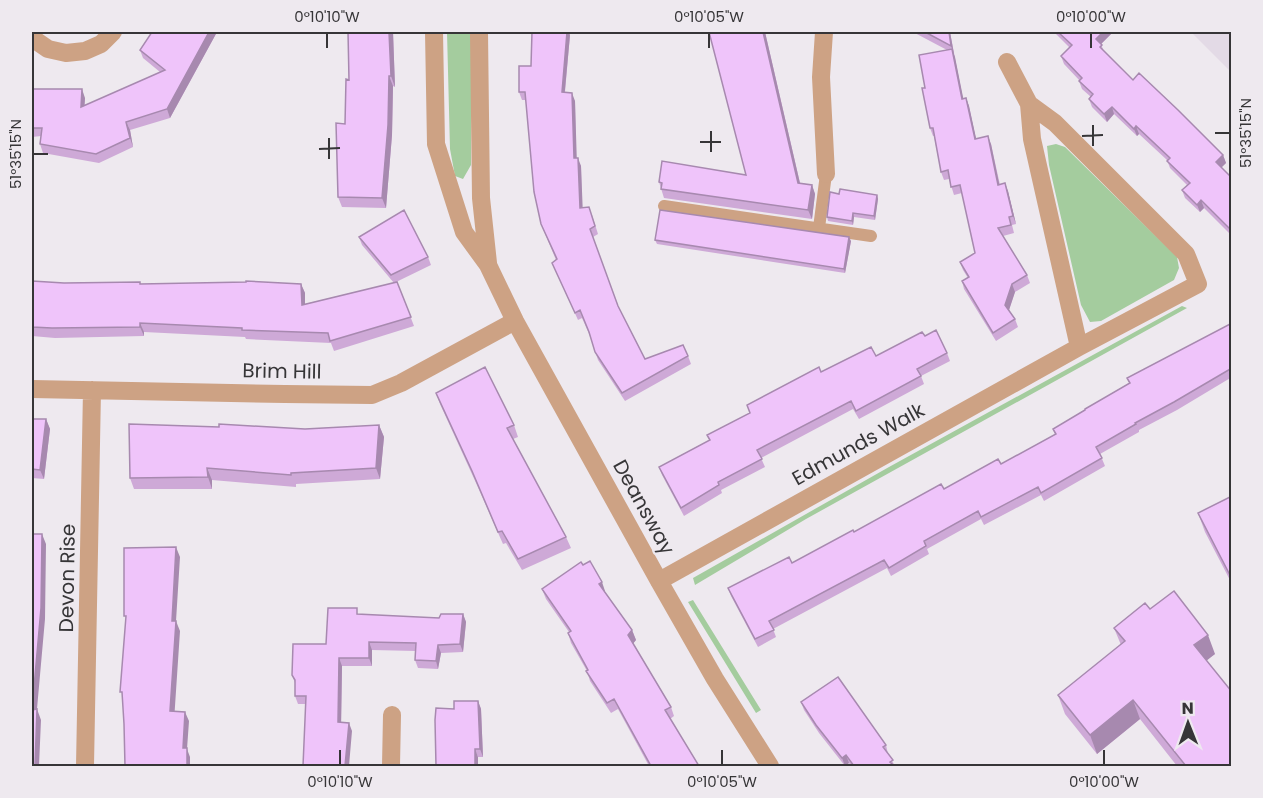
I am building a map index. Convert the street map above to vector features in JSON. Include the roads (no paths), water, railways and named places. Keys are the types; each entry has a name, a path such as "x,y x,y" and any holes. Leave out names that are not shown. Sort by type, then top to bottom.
{"street":[{"path":"32,38 48,49 66,54 85,51 101,44 113,32"},
{"name":"Deansway","path":"434,32 436,144 464,231 488,265 515,321 715,679 770,766"},
{"name":"Deansway","path":"479,32 481,198 488,265"},
{"path":"824,32 821,77 826,174"},
{"name":"Edmunds Walk","path":"1007,62 1029,104 1032,139 1079,347"},
{"name":"Edmunds Walk","path":"659,581 1079,347 1198,284 1186,254 1055,123 1029,104"},
{"name":"Brim Hill","path":"32,389 372,395 401,383 515,321"},
{"name":"Devon Rise","path":"85,766 92,390"},
{"path":"392,715 392,766"}],"lane":[{"path":"819,228 826,174"},
{"path":"664,206 872,236"}]}
